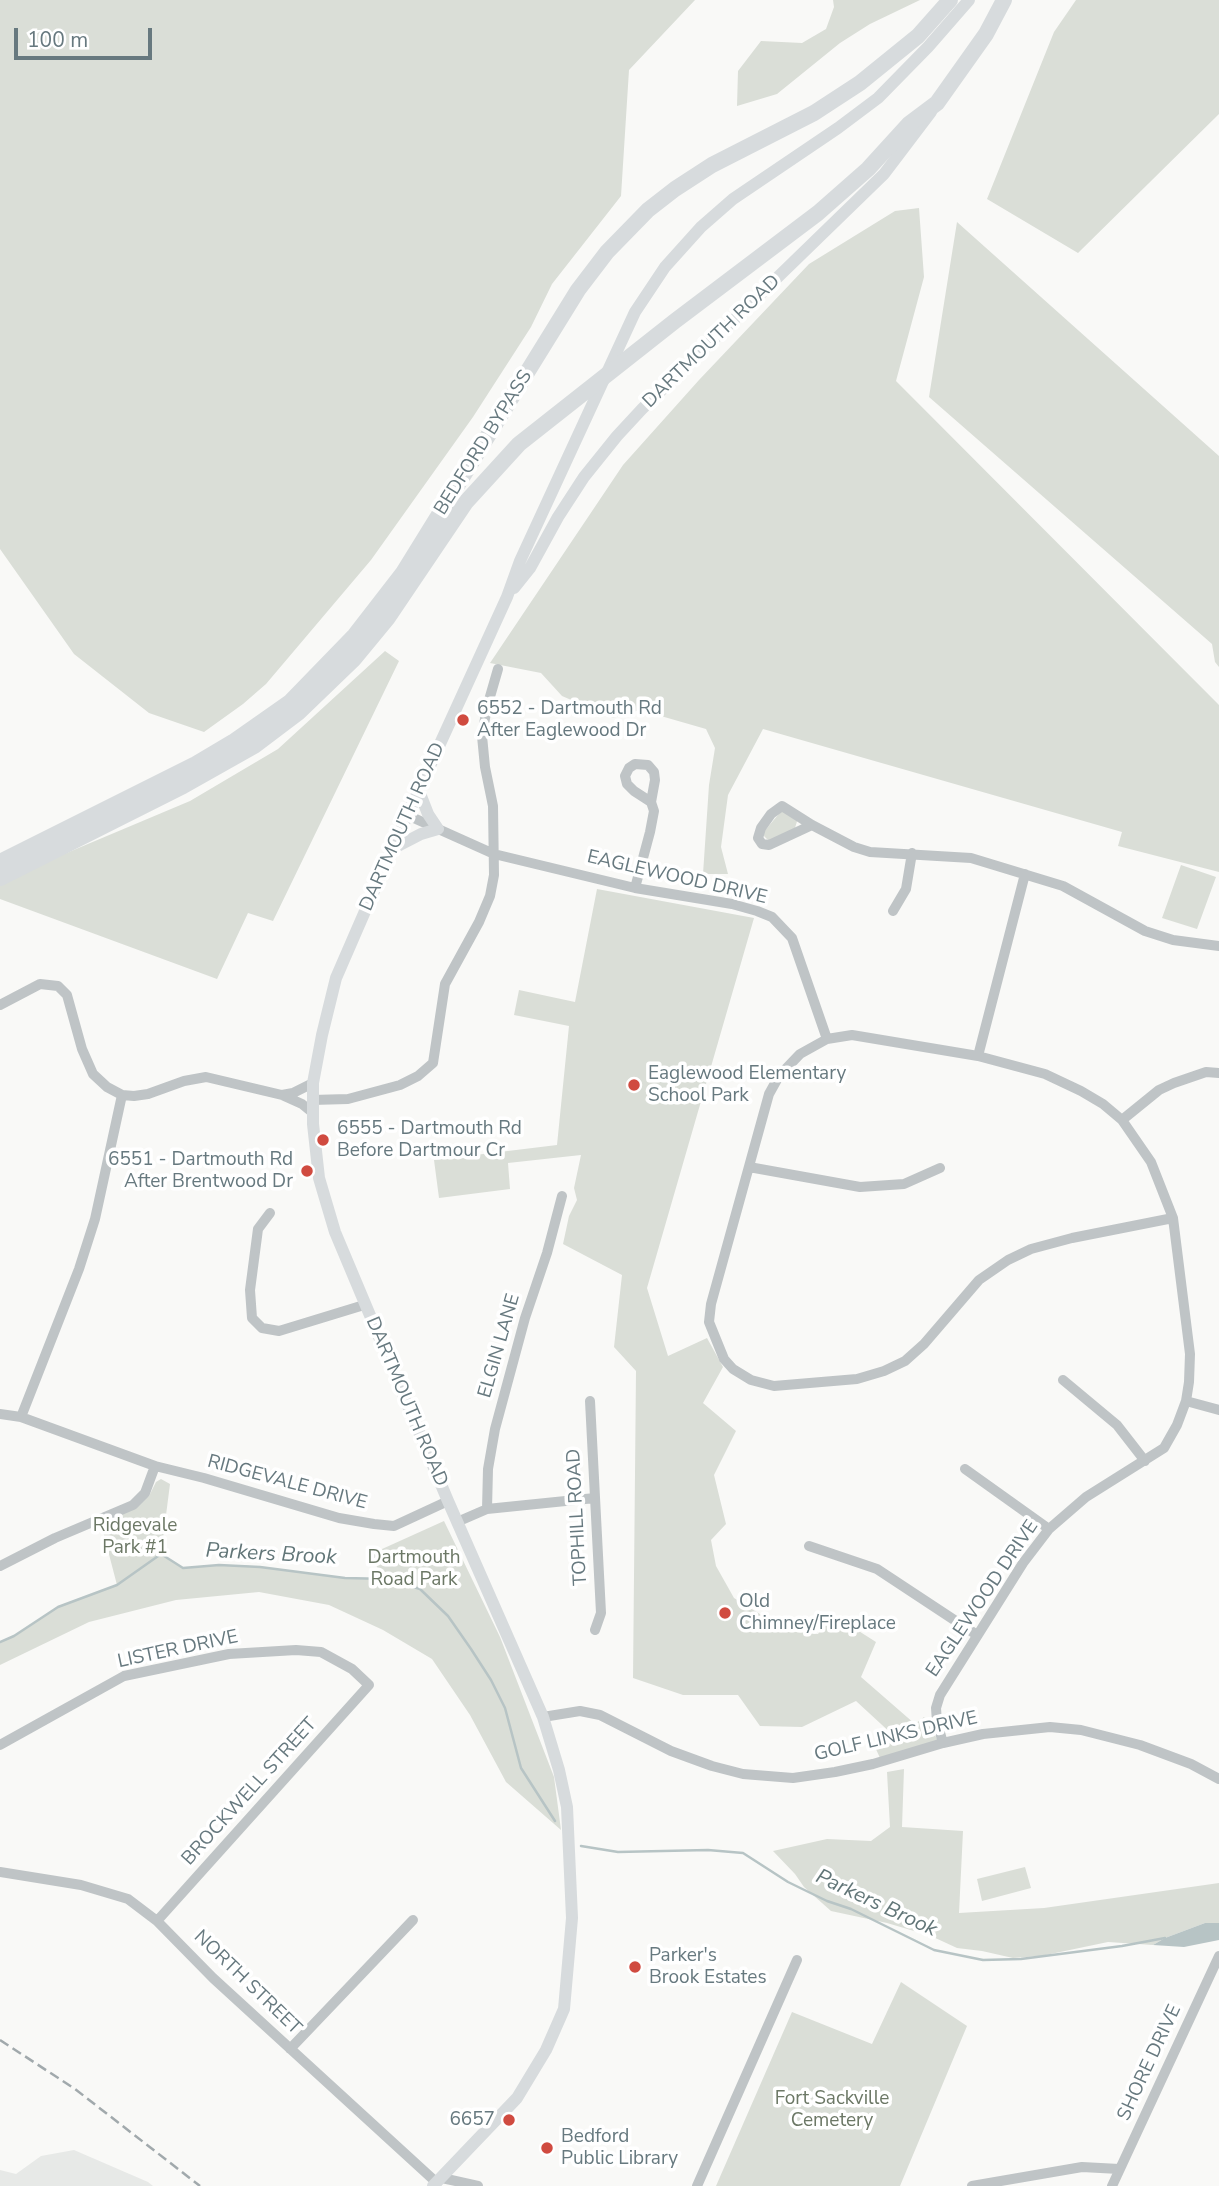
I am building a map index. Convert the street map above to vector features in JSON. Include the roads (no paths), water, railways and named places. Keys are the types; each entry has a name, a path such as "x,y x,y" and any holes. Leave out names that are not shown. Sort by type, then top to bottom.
{"highway":[{"name":"BEDFORD BYPASS","path":"0,862 196,764 233,743 290,702 355,635 403,573 578,290 607,252 648,211 675,189 712,165 814,113 860,83 918,36 950,0"},
{"name":"BEDFORD BYPASS","path":"0,877 183,786 254,746 299,712 354,659 387,619 467,502 519,444 818,213 869,169 909,124 937,103 986,34 1004,0"}],"main road":[{"name":"DARTMOUTH ROAD","path":"437,2182 517,2098 546,2050 564,2009 571,1944 567,1807 543,1717 448,1502 335,1232 320,1178 312,1106 321,1035 336,978 392,849 507,597 520,561 635,312 666,267 701,227 733,199 878,98 969,0"},
{"name":"DARTMOUTH ROAD","path":"507,597 530,568 584,477 617,436 884,174 937,103"},
{"path":"392,849 421,834 438,829 428,814 419,791"}],"street":[{"path":"0,1005 40,984 58,986 67,995 82,1049 93,1073 107,1087 122,1095 134,1097 148,1094 184,1081 206,1077 282,1095 312,1106 400,1085 418,1076 433,1063 445,984 480,922 490,896 494,854 494,806 485,767 482,736 498,669"},
{"path":"635,888 654,811 651,802"},
{"path":"812,825 769,845 762,844 758,838 761,828 782,806 854,847 870,852 971,858 1063,886 1145,931 1172,940 1219,946"},
{"name":"EAGLEWOOD DRIVE","path":"407,816 494,854 635,888 732,904 772,917 792,938 827,1039 864,1036 978,1056 1045,1074 1081,1091 1122,1120 1151,1162 1172,1218 1190,1354 1186,1401 1164,1448 1086,1497 1049,1529 1023,1563 940,1695 936,1715 943,1743"},
{"path":"893,911 906,889 912,853"},
{"path":"978,1056 1025,874"},
{"path":"827,1039 800,1054 779,1076 769,1094 714,1292 709,1322 724,1359 733,1369 751,1380 774,1386 858,1379 884,1371 905,1361 979,1280 1008,1260 1031,1249 1072,1238 1172,1218"},
{"path":"1122,1120 1159,1090 1206,1072 1219,1073"},
{"path":"282,1095 293,1093 313,1083"},
{"path":"21,1417 79,1269 91,1231 122,1095"},
{"path":"749,1167 860,1187 904,1184 940,1168"},
{"name":"ELGIN LANE","path":"487,1509 488,1469 495,1429 562,1196"},
{"path":"270,1213 258,1229 250,1290 252,1318 262,1328 279,1331 364,1305"},
{"path":"1063,1380 1116,1425 1145,1461"},
{"name":"TOPHILL ROAD","path":"590,1401 601,1613 595,1630"},
{"path":"1186,1401 1219,1410"},
{"name":"RIDGEVALE DRIVE","path":"0,1414 21,1417 155,1466 339,1518 394,1526 448,1502"},
{"path":"0,1566 133,1505 145,1493 155,1466"},
{"path":"965,1469 1049,1529"},
{"path":"457,1522 487,1509 595,1498"},
{"path":"809,1546 877,1569 977,1635"},
{"name":"LISTER DRIVE","path":"0,1745 124,1676 229,1654 296,1650 321,1652 352,1669 369,1685"},
{"name":"BROCKWELL STREET","path":"157,1921 369,1685"},
{"name":"GOLF LINKS DRIVE","path":"543,1717 580,1711 600,1715 671,1751 743,1774 793,1778 873,1764 943,1743 1013,1730 1050,1727 1081,1730 1140,1745 1191,1764 1219,1779"},
{"name":"NORTH STREET","path":"0,1872 81,1885 128,1899 157,1921 290,2049 437,2182"},
{"path":"290,2049 413,1920"},
{"name":"SHORE DRIVE","path":"1112,2186 1219,1957"},
{"path":"696,2186 797,1960"},
{"path":"972,2186 1082,2167 1119,2169"},
{"path":"437,2182 478,2186"}],"waterway":[{"name":"Parkers Brook","path":"0,1642 58,1607 117,1585 161,1554 183,1568 219,1565 260,1567 345,1578 388,1579 420,1589 448,1616 491,1680 505,1708 521,1768 555,1821"},
{"name":"Parkers Brook","path":"581,1846 618,1852 708,1850 743,1853 788,1882 827,1901 851,1909 934,1950 983,1960 1021,1959 1165,1938"}],"railway":[{"path":"0,2040 75,2089 200,2186"}],"place":[{"name":"6552 - Dartmouth Rd After Eaglewood Dr","path":"463,720"},
{"name":"Eaglewood Elementary School Park","path":"634,1085"},
{"name":"6555 - Dartmouth Rd Before Dartmour Cr","path":"323,1140"},
{"name":"6551 - Dartmouth Rd After Brentwood Dr","path":"307,1171"},
{"name":"Old Chimney/Fireplace","path":"725,1613"},
{"name":"Parker's Brook Estates","path":"635,1967"},
{"name":"6657","path":"509,2120"},
{"name":"Bedford Public Library","path":"547,2148"}],"park label":[{"name":"Ridgevale Park #1","path":"135,1537"},
{"name":"Dartmouth Road Park","path":"414,1569"},
{"name":"Fort Sackville Cemetery","path":"832,2110"}]}
